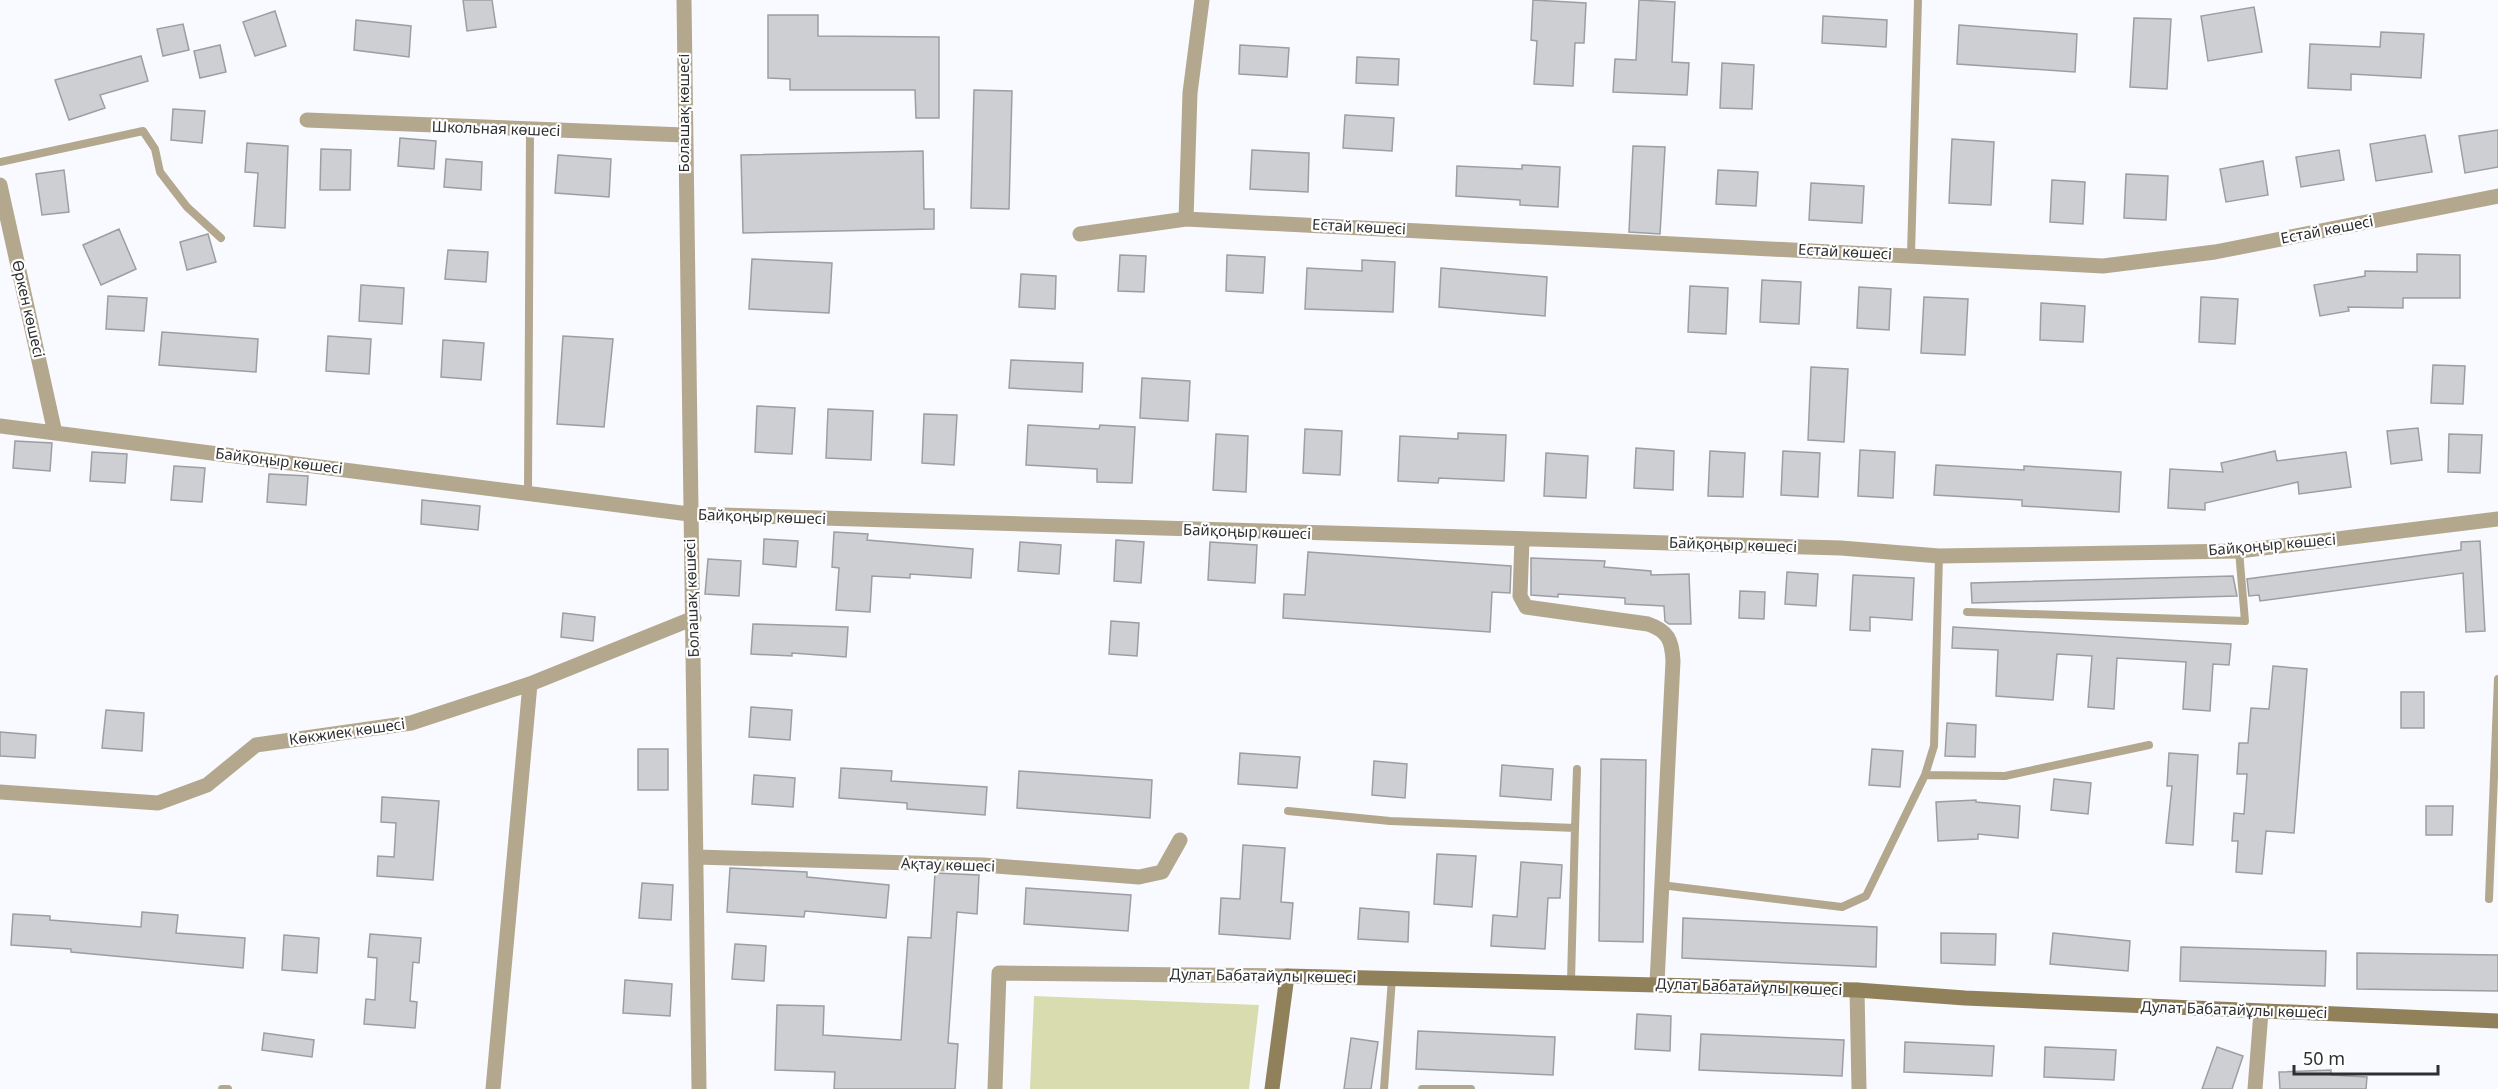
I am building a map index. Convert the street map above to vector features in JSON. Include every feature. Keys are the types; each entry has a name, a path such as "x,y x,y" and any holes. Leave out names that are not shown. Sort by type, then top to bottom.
{"street":[{"name":"Болашақ көшесі","path":"684,0 689,514 694,618 699,1089"},
{"path":"1186,219 1190,93 1202,0"},
{"name":"Школьная көшесі","path":"307,120 530,131 684,135"},
{"name":"Өркен көшесі","path":"0,185 55,433"},
{"name":"Естай көшесі","path":"1080,234 1186,219 2103,266 2215,252 2498,196"},
{"name":"Байқоңыр көшесі","path":"0,426 689,514 1841,548 1939,556 2240,551 2498,519"},
{"path":"1522,539 1520,596 1526,607 1648,624 1662,629 1669,637 1672,661 1657,983"},
{"name":"Көкжиек көшесі","path":"0,792 158,803 207,785 256,745 411,723 530,684 694,618"},
{"path":"493,1089 530,684"},
{"name":"Ақтау көшесі","path":"696,856 983,865 1139,876 1162,872 1180,840"},
{"name":"Дулат Бабатайұлы көшесі","path":"995,1089 999,974 1287,976 1657,983 1857,990 1965,998 2498,1021"},
{"path":"1272,1089 1287,976"},
{"path":"1857,990 1859,1089"},
{"path":"2255,1089 2261,1012"}],"lane":[{"path":"1911,255 1918,0"},
{"path":"0,162 143,131 155,149 160,172 187,207 221,238"},
{"path":"528,492 530,131"},
{"path":"1967,612 2245,621 2240,551"},
{"path":"1661,885 1842,907 1852,905 1866,896 1925,776 1934,746 1939,556"},
{"path":"2489,899 2498,680"},
{"path":"1925,776 2005,776 2149,745"},
{"path":"1571,981 1577,769"},
{"path":"1288,811 1390,821 1575,828"},
{"path":"1384,1089 1392,978"},
{"path":"222,1089 228,1089"},
{"path":"1422,1089 1472,1089"}],"green space":[{"path":"1034,996 1259,1005 1249,1089 1030,1089"}],"building":[{"path":"463,0 492,0 496,27 467,31"},
{"path":"1533,0 1586,3 1584,43 1575,43 1573,86 1534,84 1537,41 1531,40"},
{"path":"1639,0 1675,2 1672,62 1689,63 1687,95 1613,92 1615,59 1636,60"},
{"path":"2254,7 2262,52 2208,61 2201,16"},
{"path":"275,11 286,46 255,56 243,22"},
{"path":"768,15 818,15 818,36 939,37 939,118 916,118 915,90 790,90 790,79 768,78"},
{"path":"1823,16 1887,20 1886,47 1822,43"},
{"path":"2134,18 2171,19 2167,89 2130,87"},
{"path":"356,20 411,26 409,57 354,50"},
{"path":"183,24 189,50 163,56 157,29"},
{"path":"1959,25 2077,34 2075,72 1957,64"},
{"path":"2381,32 2424,34 2421,78 2351,74 2351,90 2308,88 2310,44 2380,47"},
{"path":"220,45 226,72 200,78 194,51"},
{"path":"1240,45 1289,48 1287,77 1239,74"},
{"path":"141,56 148,81 100,95 105,108 69,120 55,80"},
{"path":"1357,57 1399,59 1398,85 1356,83"},
{"path":"1722,63 1754,65 1752,109 1720,108"},
{"path":"974,90 1012,91 1009,209 971,208"},
{"path":"173,109 205,111 202,143 171,140"},
{"path":"1345,115 1394,118 1392,151 1343,148"},
{"path":"2498,130 2498,167 2465,173 2459,136"},
{"path":"2425,135 2432,172 2376,181 2370,144"},
{"path":"400,138 436,141 434,169 398,166"},
{"path":"1952,139 1994,142 1991,205 1949,203"},
{"path":"247,143 288,146 285,228 254,226 258,173 245,172"},
{"path":"1633,146 1665,147 1660,234 1629,232"},
{"path":"321,149 351,150 350,190 320,190"},
{"path":"1252,150 1309,153 1308,192 1250,189"},
{"path":"2339,150 2344,180 2301,187 2296,157"},
{"path":"923,151 924,209 934,209 934,229 743,233 741,155"},
{"path":"558,155 611,159 609,197 555,193"},
{"path":"446,159 482,162 481,190 444,187"},
{"path":"2263,161 2268,195 2226,202 2220,169"},
{"path":"1522,165 1560,167 1558,207 1520,205 1520,200 1456,196 1457,166 1522,169"},
{"path":"64,170 69,212 42,215 36,174"},
{"path":"1718,170 1758,172 1756,206 1716,204"},
{"path":"2126,174 2168,176 2166,220 2124,218"},
{"path":"2052,180 2085,182 2083,224 2050,222"},
{"path":"1811,183 1864,186 1862,223 1809,220"},
{"path":"119,229 136,269 101,285 83,245"},
{"path":"208,234 216,262 187,270 180,242"},
{"path":"448,250 488,252 486,282 445,279"},
{"path":"2417,254 2460,255 2460,298 2403,298 2403,308 2348,307 2349,311 2320,316 2314,285 2365,276 2365,271 2417,272"},
{"path":"1120,255 1146,256 1144,292 1118,291"},
{"path":"1227,255 1265,257 1263,293 1226,291"},
{"path":"752,259 832,263 829,313 749,309"},
{"path":"1362,260 1395,262 1393,312 1305,309 1307,268 1362,271"},
{"path":"1441,268 1547,277 1545,316 1439,307"},
{"path":"1021,274 1056,276 1055,309 1019,307"},
{"path":"1762,280 1801,282 1799,324 1760,322"},
{"path":"361,285 404,288 402,324 359,321"},
{"path":"1690,286 1728,288 1726,334 1688,332"},
{"path":"1859,287 1891,289 1889,330 1857,328"},
{"path":"108,296 147,298 144,331 106,329"},
{"path":"1924,297 1968,299 1965,355 1921,353"},
{"path":"2201,297 2238,299 2235,344 2199,342"},
{"path":"2041,303 2085,306 2083,342 2040,340"},
{"path":"162,332 258,339 256,372 159,365"},
{"path":"328,336 371,339 369,374 326,371"},
{"path":"563,336 613,339 604,427 557,424"},
{"path":"443,340 484,343 481,380 441,377"},
{"path":"1011,360 1083,363 1082,392 1009,388"},
{"path":"2433,365 2465,366 2463,404 2431,403"},
{"path":"1811,367 1848,369 1844,442 1808,440"},
{"path":"1142,378 1190,381 1188,421 1140,418"},
{"path":"757,406 795,408 792,454 755,452"},
{"path":"828,409 873,411 871,460 826,458"},
{"path":"924,414 957,415 954,465 922,463"},
{"path":"1028,425 1099,429 1100,425 1135,427 1132,483 1097,482 1097,469 1026,465"},
{"path":"2418,428 2422,460 2391,464 2387,431"},
{"path":"1305,429 1342,431 1340,475 1303,473"},
{"path":"1458,433 1506,435 1504,481 1439,478 1438,483 1398,481 1400,436 1458,439"},
{"path":"1216,434 1248,436 1246,492 1213,490"},
{"path":"2449,434 2482,435 2480,473 2448,472"},
{"path":"15,441 52,443 50,471 13,468"},
{"path":"1636,448 1674,451 1673,490 1634,488"},
{"path":"1860,450 1895,452 1893,498 1858,496"},
{"path":"1710,451 1745,453 1743,497 1708,496"},
{"path":"1783,451 1820,453 1818,497 1781,495"},
{"path":"2275,451 2277,461 2346,452 2351,487 2299,494 2298,482 2205,503 2205,510 2168,508 2170,469 2223,472 2221,463"},
{"path":"92,452 127,454 125,483 90,481"},
{"path":"1546,453 1588,456 1586,498 1544,496"},
{"path":"1936,465 2024,470 2024,466 2121,472 2119,512 2022,506 2022,500 1934,495"},
{"path":"174,466 205,468 202,502 171,500"},
{"path":"269,474 308,476 306,505 267,502"},
{"path":"422,500 480,506 478,530 421,524"},
{"path":"834,532 868,534 867,540 973,549 971,578 910,574 910,578 872,576 870,612 836,610 839,568 832,567"},
{"path":"764,539 798,541 796,567 763,564"},
{"path":"1116,540 1144,542 1141,583 1114,581"},
{"path":"2480,541 2485,631 2466,632 2463,573 2260,601 2259,595 2249,596 2247,579 2461,550 2461,542"},
{"path":"1020,542 1061,545 1059,574 1018,571"},
{"path":"1210,542 1257,545 1255,583 1208,580"},
{"path":"1308,552 1511,566 1510,593 1492,592 1490,632 1283,618 1284,594 1305,595"},
{"path":"1531,558 1605,561 1604,567 1651,571 1651,575 1689,574 1691,624 1669,624 1665,621 1664,606 1625,604 1625,598 1558,594 1558,597 1531,595"},
{"path":"708,559 741,561 739,596 705,594"},
{"path":"1787,572 1818,574 1816,606 1785,604"},
{"path":"1853,575 1914,578 1912,620 1870,617 1870,631 1850,630"},
{"path":"2233,576 2237,596 1972,603 1971,583"},
{"path":"1740,591 1765,592 1764,619 1739,618"},
{"path":"563,613 595,617 593,641 561,637"},
{"path":"1111,621 1139,623 1137,656 1109,654"},
{"path":"753,624 848,627 846,657 792,653 792,656 751,654"},
{"path":"1953,627 2231,644 2229,665 2213,664 2210,711 2183,709 2186,662 2117,658 2114,709 2088,707 2092,656 2057,654 2053,700 1996,696 1998,650 1952,648"},
{"path":"2273,666 2307,669 2294,833 2266,831 2262,874 2236,872 2238,841 2232,841 2234,813 2244,814 2247,774 2237,774 2239,743 2248,743 2251,708 2269,709"},
{"path":"2401,692 2424,692 2424,728 2401,728"},
{"path":"751,707 792,710 790,740 749,737"},
{"path":"106,710 144,713 142,751 102,748"},
{"path":"1947,723 1976,725 1975,757 1945,756"},
{"path":"0,732 36,735 35,758 0,756"},
{"path":"638,749 668,749 668,790 638,790"},
{"path":"1872,749 1903,751 1900,787 1869,785"},
{"path":"1240,753 1300,757 1297,788 1238,784"},
{"path":"2169,753 2198,755 2193,845 2166,843 2172,786 2167,786"},
{"path":"1601,759 1646,760 1643,942 1599,941"},
{"path":"1374,761 1407,764 1405,798 1372,795"},
{"path":"1502,765 1553,769 1551,800 1500,796"},
{"path":"841,768 892,771 891,781 987,787 985,815 907,809 907,803 839,798"},
{"path":"1019,771 1152,780 1150,818 1017,808"},
{"path":"754,775 795,778 793,807 752,804"},
{"path":"2054,779 2091,783 2088,814 2051,810"},
{"path":"382,797 439,801 433,880 377,876 378,856 394,857 396,823 381,822"},
{"path":"1976,800 1976,802 2020,806 2018,838 1978,834 1978,839 1938,841 1936,802"},
{"path":"2426,806 2453,806 2452,835 2426,835"},
{"path":"1243,845 1285,848 1281,902 1293,903 1290,939 1219,934 1221,898 1240,899"},
{"path":"1437,854 1476,856 1472,907 1434,904"},
{"path":"1521,862 1562,865 1560,898 1548,898 1545,949 1491,946 1493,915 1517,917"},
{"path":"730,868 807,872 807,877 889,885 886,918 805,911 804,917 727,912"},
{"path":"935,873 979,875 977,914 957,912 948,1043 958,1044 955,1089 834,1089 835,1072 775,1070 777,1005 824,1006 823,1035 901,1040 908,937 931,938"},
{"path":"642,883 673,885 671,920 639,918"},
{"path":"1026,888 1131,895 1128,931 1024,924"},
{"path":"1360,908 1409,912 1408,942 1358,939"},
{"path":"142,912 178,915 176,933 245,938 243,968 71,952 71,949 11,945 13,914 50,916 50,920 141,927"},
{"path":"1683,918 1877,927 1876,967 1682,958"},
{"path":"1941,933 1996,934 1995,965 1941,963"},
{"path":"2053,933 2130,941 2128,971 2050,964"},
{"path":"370,934 421,938 419,963 413,962 410,1001 417,1002 415,1028 364,1024 366,999 375,1000 377,958 368,957"},
{"path":"284,935 319,938 317,973 282,970"},
{"path":"735,944 766,946 764,981 732,979"},
{"path":"2181,947 2326,951 2325,986 2180,981"},
{"path":"2357,953 2498,955 2498,991 2357,989"},
{"path":"625,980 672,984 670,1016 623,1013"},
{"path":"1637,1014 1671,1016 1670,1051 1635,1049"},
{"path":"1418,1031 1555,1037 1553,1075 1416,1069"},
{"path":"264,1033 314,1040 312,1057 262,1050"},
{"path":"1701,1034 1844,1040 1842,1076 1699,1070"},
{"path":"1351,1038 1378,1042 1371,1089 1344,1089"},
{"path":"1905,1042 1994,1046 1992,1076 1904,1072"},
{"path":"2045,1047 2116,1050 2114,1080 2044,1077"},
{"path":"2217,1047 2243,1056 2232,1089 2202,1089"},
{"path":"2331,1070 2331,1075 2367,1077 2366,1089 2280,1089 2279,1072"}]}
